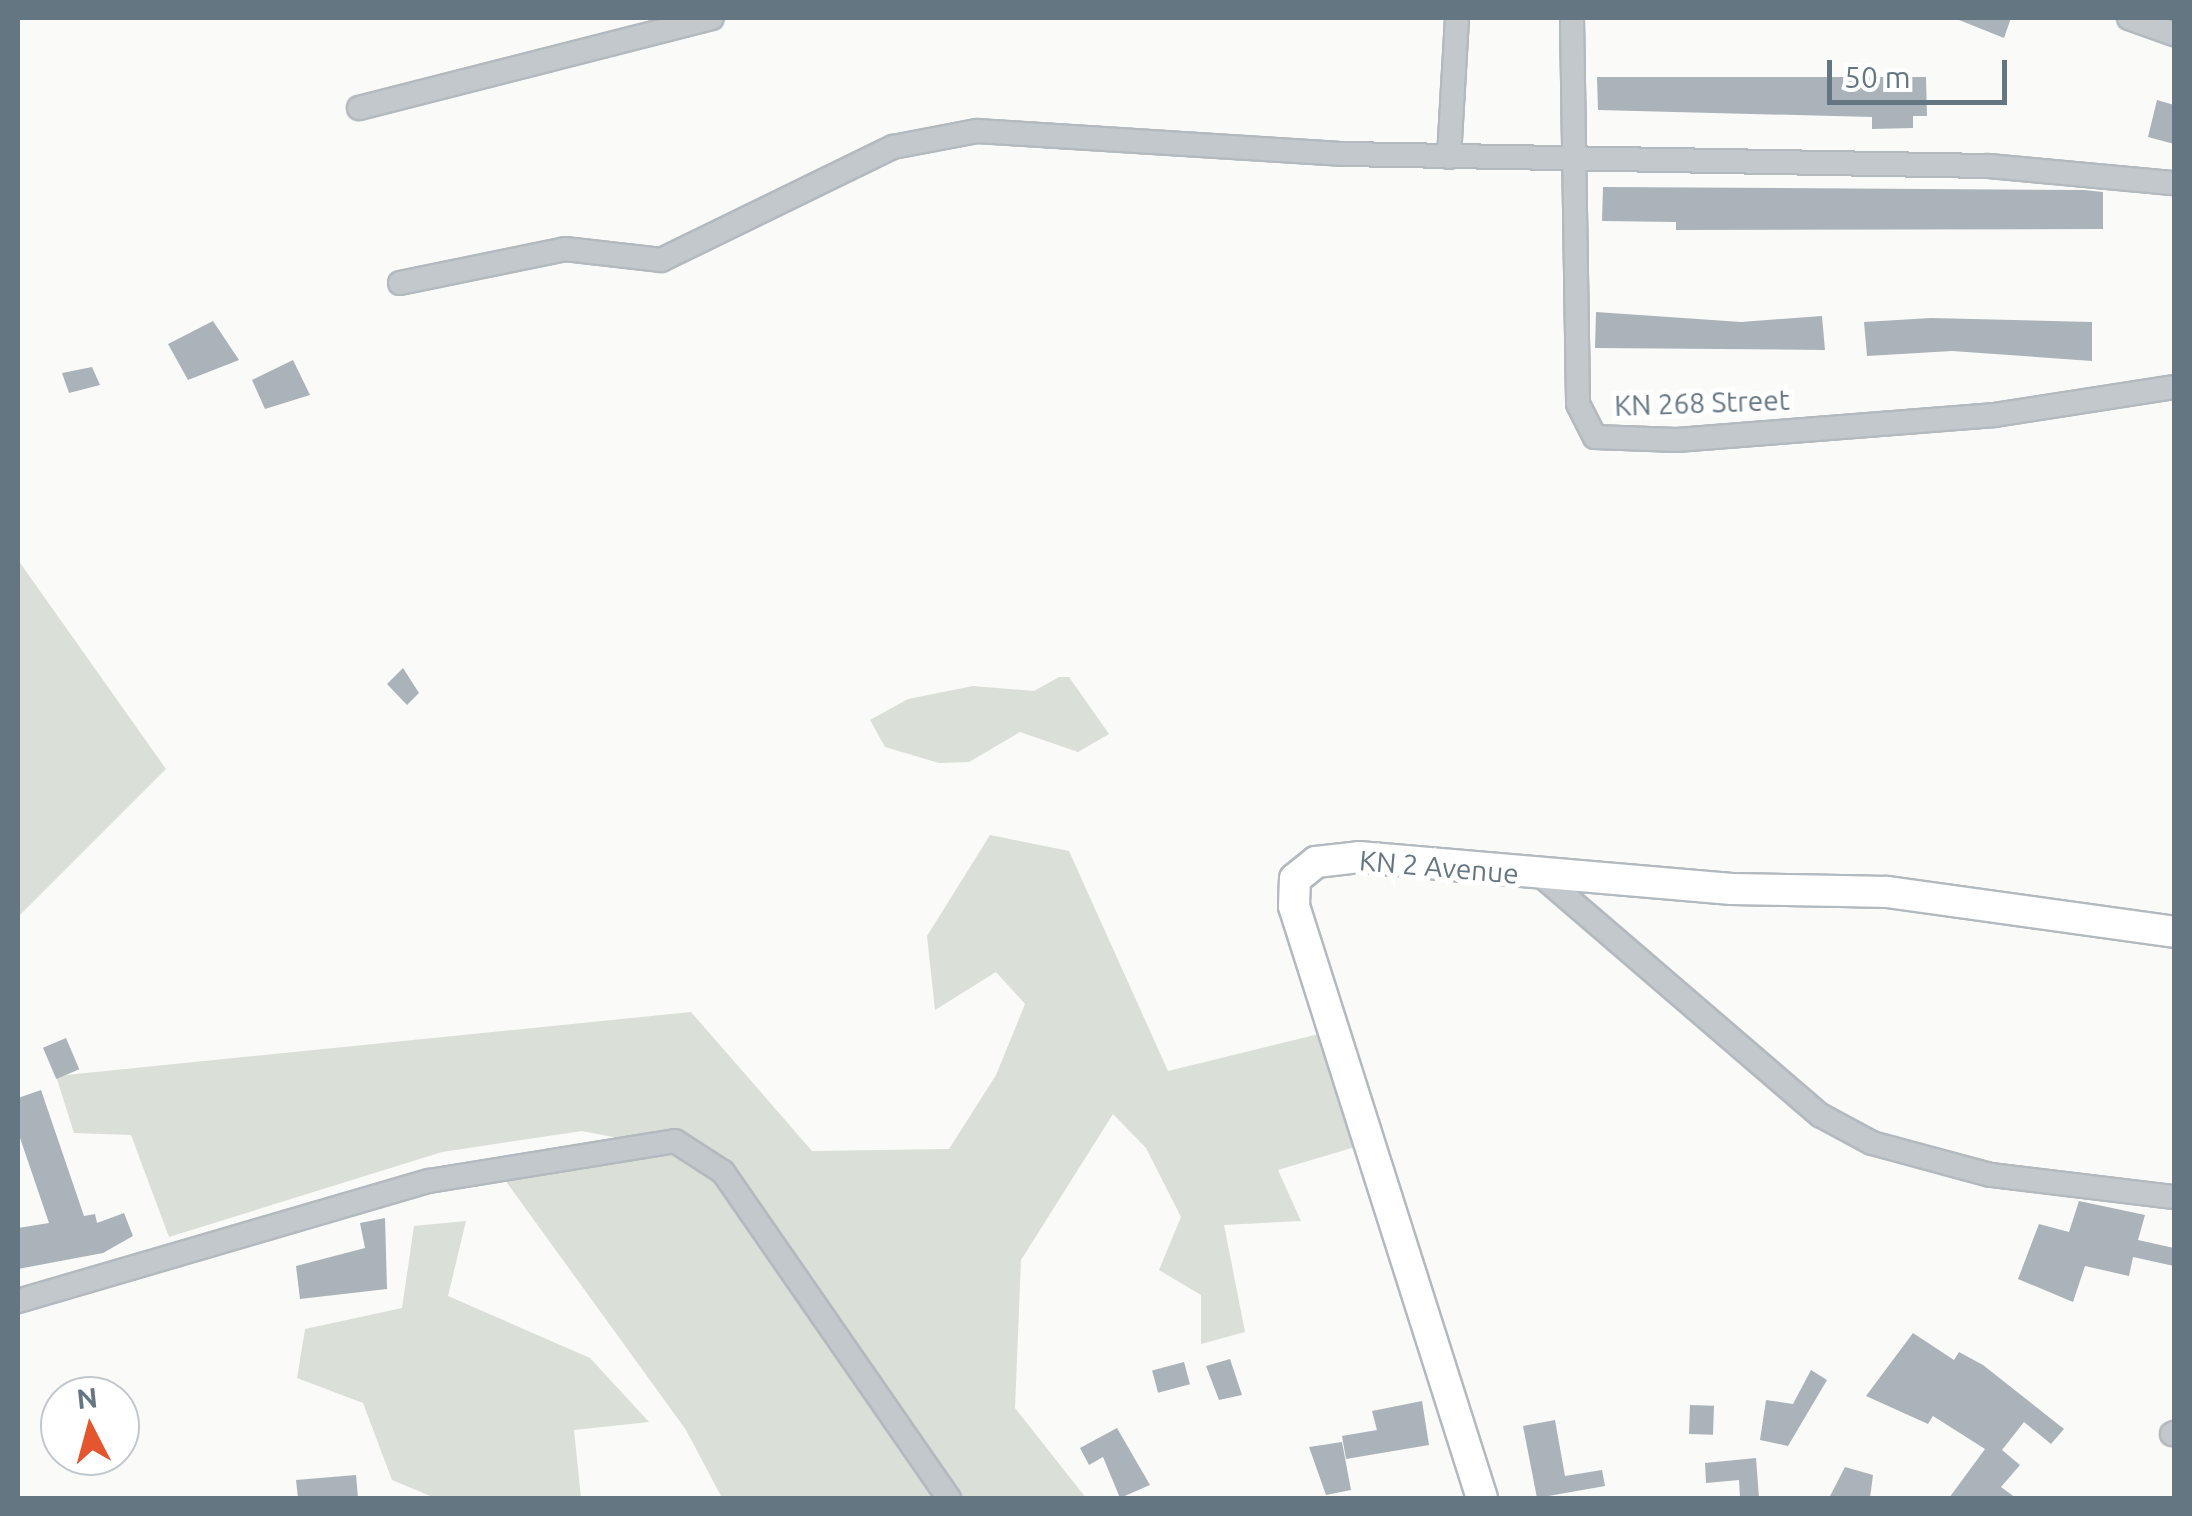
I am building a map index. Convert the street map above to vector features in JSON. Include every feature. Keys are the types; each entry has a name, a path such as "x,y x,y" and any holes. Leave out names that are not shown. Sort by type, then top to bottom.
{"main road":[{"name":"KN 2 Avenue","path":"1482,1498 1294,906 1296,879 1316,862 1359,857 1544,877 1904,893 2174,932"}],"street":[{"path":"360,108 712,18"},
{"path":"1448,156 1457,18"},
{"name":"KN 268 Street","path":"1572,18 1578,161 1578,404 1595,437 1994,415 2174,387"},
{"path":"2129,18 2174,34"},
{"path":"400,283 564,249 661,260 893,147 977,131 1578,161 1989,166 2174,183"},
{"path":"1544,877 1820,1115 1872,1143 1991,1175 2174,1196"},
{"path":"18,1300 429,1181 675,1141 724,1172 949,1498"}],"shaded area":[{"path":"18,560 166,769 18,917"},
{"path":"1059,677 1069,677 1109,734 1078,752 1020,732 969,762 939,763 885,747 870,720 908,699 973,686 1034,691"},
{"path":"990,835 1069,851 1168,1071 1319,1034 1355,1147 1278,1170 1301,1221 1224,1225 1245,1332 1201,1344 1201,1295 1159,1270 1181,1217 1146,1148 1113,1114 1021,1260 1015,1408 1086,1498 722,1498 686,1430 497,1169 594,1151 695,1153 582,1131 442,1152 169,1237 131,1135 74,1133 56,1076 691,1012 812,1151 949,1149 996,1075 1025,1004 996,972 935,1010 927,936"},
{"path":"466,1221 448,1296 590,1358 649,1422 574,1430 581,1498 435,1498 392,1480 363,1403 297,1378 305,1329 402,1308 414,1226"}],"building":[{"path":"1954,18 2011,18 2004,38"},
{"path":"1597,77 1926,77 1927,116 1913,116 1913,128 1872,129 1872,117 1598,110"},
{"path":"2157,100 2174,105 2174,144 2148,137"},
{"path":"1603,187 2084,190 2103,192 2103,229 1676,230 1676,222 1602,221"},
{"path":"1596,312 1741,322 1822,316 1825,350 1595,348"},
{"path":"1931,318 2092,322 2092,361 1952,351 1867,356 1864,322"},
{"path":"213,321 239,360 188,380 168,344"},
{"path":"293,360 310,395 265,409 252,380"},
{"path":"92,367 100,385 69,393 62,373"},
{"path":"403,668 419,693 407,705 387,684"},
{"path":"66,1038 79,1069 56,1079 43,1048"},
{"path":"41,1090 84,1216 95,1214 97,1223 124,1213 133,1236 103,1253 18,1269 18,1228 49,1223 18,1132 18,1098"},
{"path":"2079,1201 2145,1215 2138,1240 2174,1248 2174,1266 2133,1257 2129,1276 2085,1266 2073,1302 2018,1279 2039,1224 2069,1232"},
{"path":"385,1218 387,1289 300,1299 296,1266 365,1248 360,1223"},
{"path":"1913,1333 1954,1360 1959,1352 1983,1365 2064,1429 2051,1444 2024,1422 2002,1450 2020,1465 2001,1487 2016,1498 1949,1498 1985,1449 1933,1416 1928,1424 1866,1396"},
{"path":"1230,1359 1242,1395 1219,1400 1206,1366"},
{"path":"1184,1362 1190,1384 1158,1393 1152,1371"},
{"path":"1811,1370 1827,1380 1788,1446 1760,1440 1766,1400 1793,1404"},
{"path":"1422,1401 1429,1445 1346,1459 1342,1436 1377,1430 1372,1411"},
{"path":"1690,1405 1714,1406 1713,1435 1689,1434"},
{"path":"1555,1420 1565,1476 1602,1470 1605,1486 1537,1498 1523,1426"},
{"path":"1117,1428 1150,1485 1120,1498 1103,1457 1089,1465 1080,1448"},
{"path":"1342,1442 1351,1490 1326,1495 1309,1447"},
{"path":"1756,1458 1759,1498 1740,1498 1739,1480 1706,1483 1705,1463"},
{"path":"1845,1467 1873,1475 1870,1498 1829,1498"},
{"path":"356,1475 358,1498 298,1498 296,1480"}]}
